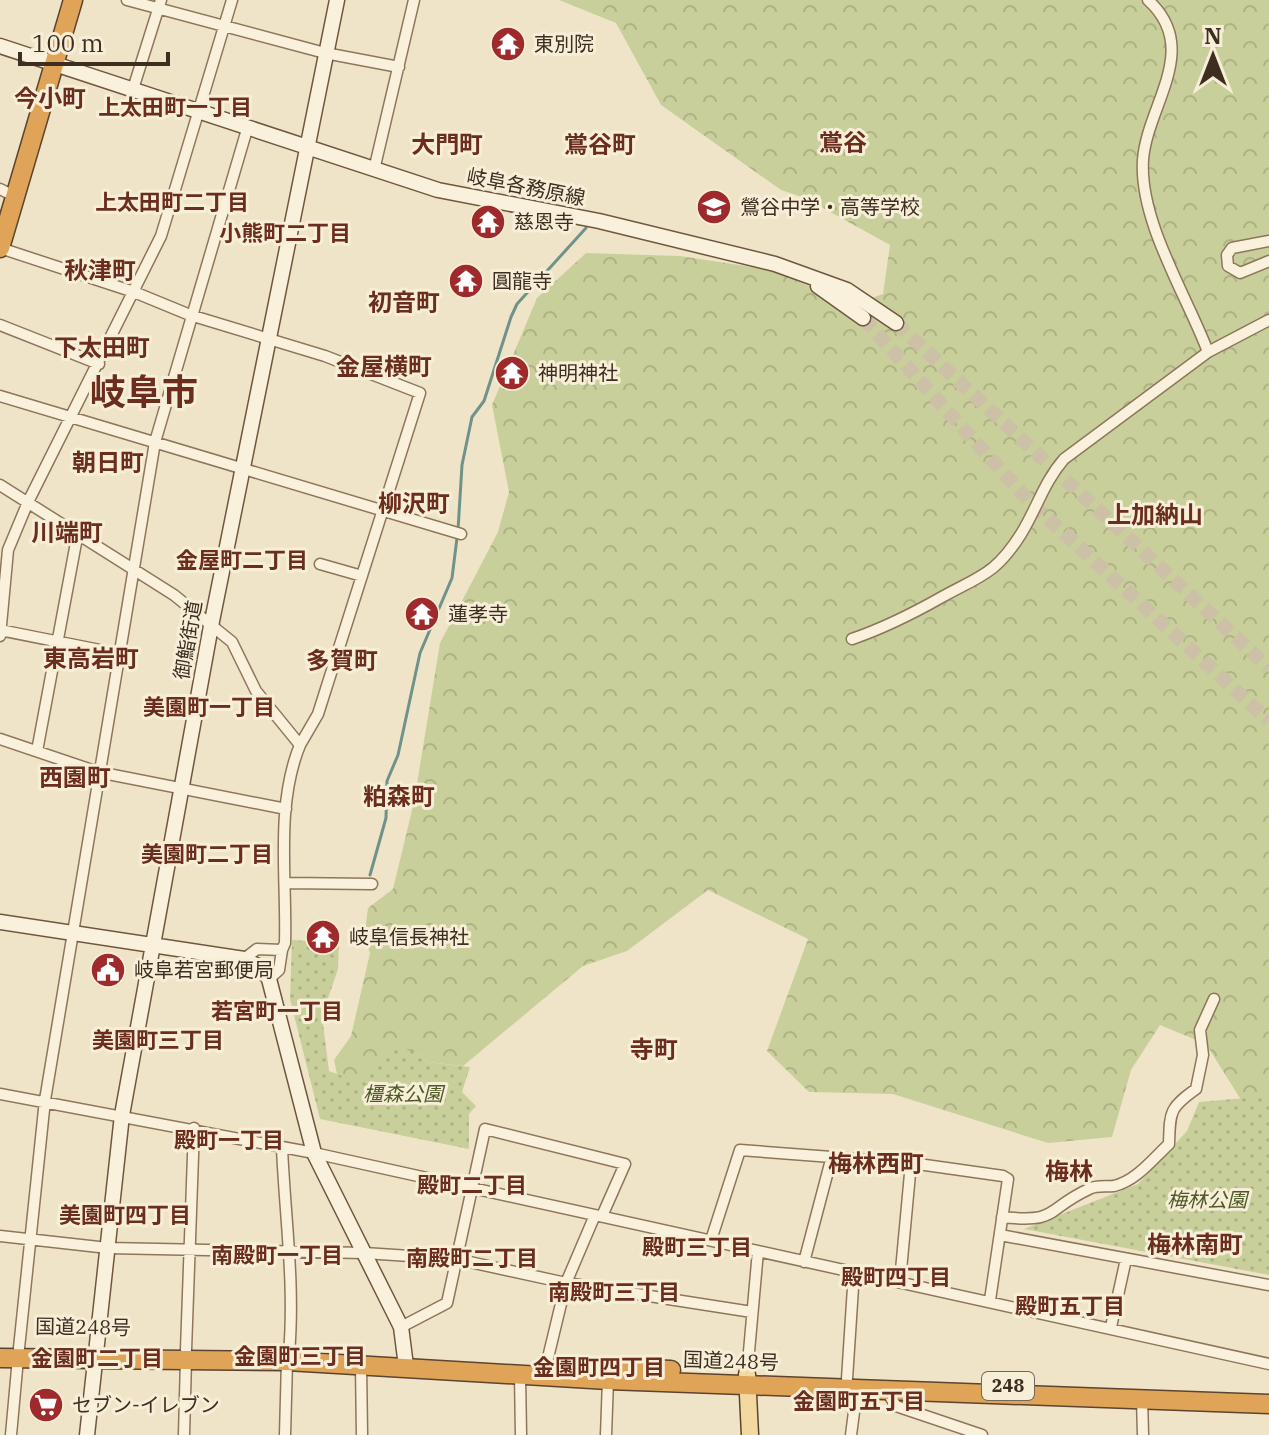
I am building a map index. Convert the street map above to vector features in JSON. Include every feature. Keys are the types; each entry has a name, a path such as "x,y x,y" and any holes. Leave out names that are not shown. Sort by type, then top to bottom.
{"highway":[{"path":"0,248 50,62 63,0"},
{"path":"0,211 3,191 73,0"},
{"name":"国道248号","path":"9,1353 288,1357 546,1366 747,1380 1269,1396"},
{"name":"国道248号","path":"288,1357 361,1365 406,1362 520,1375 608,1380 747,1380"},
{"name":"国道248号","path":"852,1384 886,1390 1269,1404"}],"main road":[{"path":"747,1380 747,1435"}],"street":[{"path":"127,0 160,5 224,27 325,53 399,67"},
{"path":"120,654 0,632 8,550 28,502 161,236 232,0"},
{"name":"御鮨街道","path":"87,1435 122,1115 211,626 337,0"},
{"path":"374,170 414,0"},
{"path":"1148,0 1169,24 1172,54 1161,106 1146,135 1143,168 1160,242 1208,352"},
{"path":"133,89 160,5"},
{"name":"岐阜各務原線","path":"0,46 306,144 438,190 599,221 775,264 847,290 896,323"},
{"path":"11,1435 9,1353 31,1239 45,1100 155,442 248,126"},
{"path":"1269,241 1232,248 1227,255 1228,266 1240,273 1269,261"},
{"path":"0,248 134,292 190,315 325,356 420,393 318,714 300,745 289,773 285,943 279,970 269,979"},
{"name":"岐阜各務原線","path":"775,264 832,293 863,318"},
{"path":"852,639 892,624 984,578 999,564 1022,533 1049,476 1064,459 1208,352 1269,320"},
{"path":"0,325 99,364"},
{"path":"0,396 461,534"},
{"path":"0,485 174,595 232,642 256,691 300,745"},
{"path":"37,751 78,532"},
{"path":"320,564 362,576"},
{"path":"0,739 98,772 286,809"},
{"path":"287,883 372,884"},
{"path":"0,922 244,959 260,967 269,979 314,1153 401,1327 406,1362"},
{"path":"244,959 257,949 282,950"},
{"path":"1002,1217 1036,1220 1046,1217 1090,1188 1115,1186 1132,1178 1169,1144 1170,1112 1175,1104 1196,1089 1203,1055 1200,1030 1214,999"},
{"path":"0,1094 45,1100 314,1153 1269,1364"},
{"path":"184,1435 194,1128"},
{"path":"401,1327 447,1303 485,1129 625,1164 566,1283 546,1366"},
{"path":"282,1148 286,1251 293,1300 285,1435"},
{"path":"711,1240 740,1150 911,1163 1003,1176 1008,1179 990,1300"},
{"path":"804,1262 832,1156"},
{"path":"900,1281 911,1163"},
{"path":"1000,1235 1269,1285"},
{"path":"0,1236 108,1248 364,1253 456,1259 566,1283 752,1312"},
{"path":"747,1380 758,1251"},
{"path":"1111,1327 1126,1259"},
{"path":"851,1435 854,1272"},
{"path":"361,1365 362,1435"},
{"path":"520,1375 521,1435"},
{"path":"606,1435 608,1380"},
{"path":"886,1390 896,1406 982,1435"},
{"path":"1142,1398 1143,1435"}],"green space":[{"path":"559,0 1269,0 1269,1102 1243,1103 1206,1044 1160,1025 1131,1070 1112,1137 1048,1143 893,1094 809,1092 767,1051 808,939 708,890 627,951 583,966 463,1066 427,1062 414,1051 361,1102 339,1084 334,1060 351,1036 370,953 364,938 368,908 393,889 414,802 440,643 498,532 509,492 492,405 537,298 586,253 680,256 772,270 852,305 883,294 890,245 805,198 781,190 661,105 616,23"},
{"name":"橿森公園","path":"292,940 339,943 338,969 322,1016 329,1071 361,1083 376,1065 396,1049 414,1051 427,1062 470,1067 462,1092 476,1106 469,1114 469,1149 320,1119 290,999"},
{"name":"梅林公園","path":"1269,1096 1269,1275 1024,1229 1138,1184 1187,1131 1199,1102"}],"waterway":[{"path":"458,530 462,465 472,417 484,401 511,317 517,304 586,228"},
{"path":"370,875 386,818 387,781 398,755 420,653 452,578 457,538"}],"tunnel":[{"path":"863,318 1030,502 1269,721"},
{"path":"896,323 1269,668"}],"place":[{"name":"東別院","path":"508,44"},
{"name":"鶯谷中学・高等学校","path":"714,207"},
{"name":"慈恩寺","path":"488,222"},
{"name":"圓龍寺","path":"466,281"},
{"name":"神明神社","path":"512,373"},
{"name":"蓮孝寺","path":"422,614"},
{"name":"岐阜信長神社","path":"323,937"},
{"name":"岐阜若宮郵便局","path":"108,970"},
{"name":"セブン-イレブン","path":"46,1405"}],"district":[{"name":"今小町","path":"50,99"},
{"name":"上太田町一丁目","path":"175,107"},
{"name":"鴬谷","path":"843,143"},
{"name":"大門町","path":"447,145"},
{"name":"鴬谷町","path":"600,145"},
{"name":"上太田町二丁目","path":"172,202"},
{"name":"小熊町二丁目","path":"285,233"},
{"name":"秋津町","path":"100,271"},
{"name":"初音町","path":"404,303"},
{"name":"下太田町","path":"102,348"},
{"name":"金屋横町","path":"384,367"},
{"name":"岐阜市","path":"144,392"},
{"name":"朝日町","path":"108,463"},
{"name":"柳沢町","path":"414,504"},
{"name":"上加納山","path":"1155,515"},
{"name":"川端町","path":"67,533"},
{"name":"金屋町二丁目","path":"242,560"},
{"name":"東高岩町","path":"91,659"},
{"name":"多賀町","path":"342,661"},
{"name":"美園町一丁目","path":"209,707"},
{"name":"西園町","path":"75,778"},
{"name":"粕森町","path":"399,797"},
{"name":"美園町二丁目","path":"207,854"},
{"name":"若宮町一丁目","path":"277,1011"},
{"name":"美園町三丁目","path":"158,1040"},
{"name":"寺町","path":"654,1050"},
{"name":"殿町一丁目","path":"229,1140"},
{"name":"梅林西町","path":"876,1164"},
{"name":"梅林","path":"1069,1172"},
{"name":"殿町二丁目","path":"472,1185"},
{"name":"美園町四丁目","path":"125,1215"},
{"name":"梅林南町","path":"1195,1245"},
{"name":"殿町三丁目","path":"697,1247"},
{"name":"南殿町一丁目","path":"277,1255"},
{"name":"南殿町二丁目","path":"472,1258"},
{"name":"殿町四丁目","path":"896,1277"},
{"name":"南殿町三丁目","path":"614,1292"},
{"name":"殿町五丁目","path":"1070,1306"},
{"name":"金園町三丁目","path":"300,1356"},
{"name":"金園町二丁目","path":"97,1358"},
{"name":"金園町四丁目","path":"599,1367"},
{"name":"金園町五丁目","path":"859,1401"}]}
